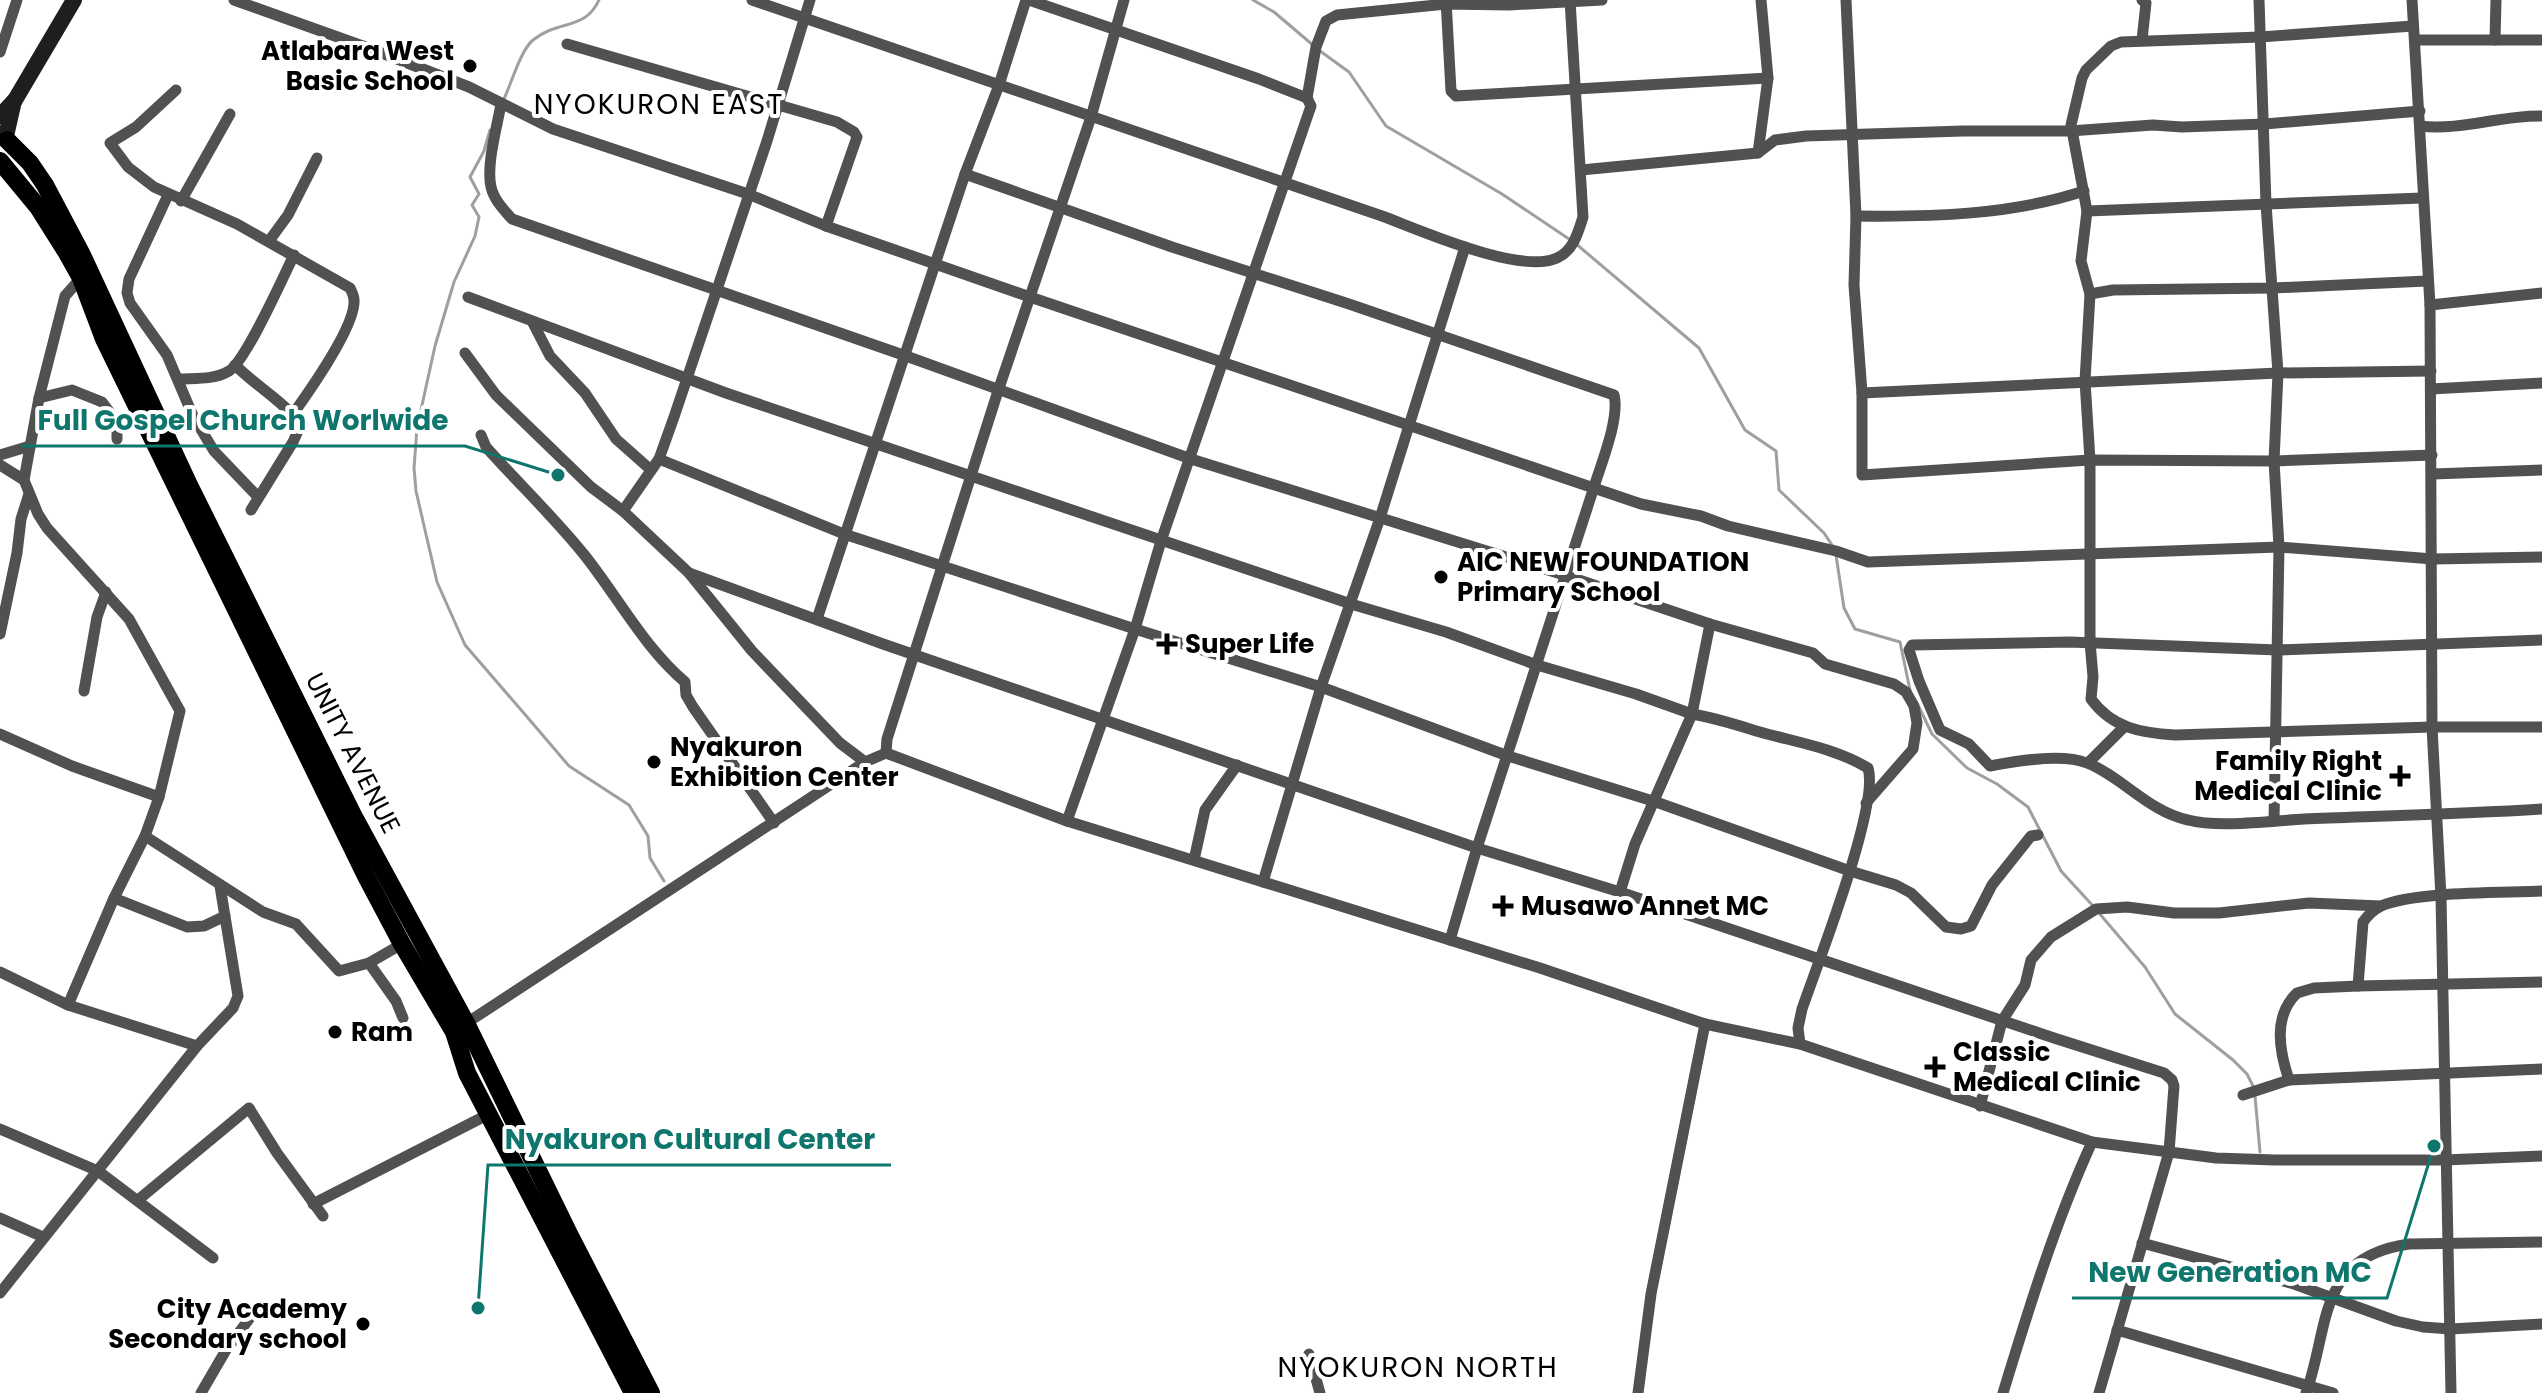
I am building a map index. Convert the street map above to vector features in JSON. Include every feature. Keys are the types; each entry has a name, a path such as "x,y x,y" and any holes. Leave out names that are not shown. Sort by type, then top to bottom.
{"main road":[{"path":"0,116 15,100 74,0"},
{"path":"3,140 15,100"},
{"name":"UNITY AVENUE","path":"3,140 30,163 82,255 402,944 460,1028 467,1073 633,1393"},
{"name":"UNITY AVENUE","path":"0,161 38,207 81,278 104,339 651,1393"}],"street":[{"path":"0,52 17,0"},
{"path":"234,0 425,69 553,129 748,194 826,226 1030,297 1641,504 1701,516 1728,526 1836,551 1868,562 2279,547 2433,559 2542,557"},
{"path":"752,0 1465,247 1540,264 1559,258 1574,242 1583,217 1570,1"},
{"path":"623,511 659,459 688,379 810,0"},
{"path":"817,619 965,174 1028,0 1307,98"},
{"path":"886,753 887,739 998,391 1091,117 1124,0"},
{"path":"1067,821 1308,120 1311,106 1307,98 1316,47 1326,21 1337,15 1446,2 1602,0"},
{"path":"1758,153 1768,78 1761,0"},
{"path":"1846,0 1856,216 1854,285 1862,393 1862,475 2090,460 2274,461 2432,455"},
{"path":"2259,0 2266,204 2278,373 2274,461 2279,547 2274,821"},
{"path":"2412,0 2430,305 2433,474 2430,643 2441,897 2451,1393"},
{"path":"2495,40 2496,0"},
{"path":"2142,40 2144,1"},
{"path":"1446,2 1453,94 1456,96 1768,78"},
{"path":"2413,26 2260,37 2121,42 2111,46 2086,70 2082,78 2070,131 2087,211 2081,261 2090,294 2085,381 2090,460 2091,699 2123,728 2144,734 2542,727"},
{"path":"2415,40 2542,40"},
{"path":"567,44 837,122 854,132 857,137 826,226"},
{"path":"176,90 136,127 110,143 128,167 168,195 269,241 349,286 355,302 348,323 317,381 293,414"},
{"path":"497,102 491,188 498,204 512,219 1191,459 1564,575 1710,624 1813,653 1825,664 1894,684 1906,692 1914,706 1917,723 1913,749 1866,803"},
{"path":"1581,170 1758,153 1775,140 1853,134 2265,124 2420,111"},
{"path":"181,201 230,114"},
{"path":"2420,126 2542,116"},
{"path":"269,241 300,193 317,158"},
{"path":"965,174 1614,395 1616,401 1610,436 1450,940"},
{"path":"1856,216 1928,217 2047,203 2084,191"},
{"path":"168,195 129,279 127,293 130,303 167,355 193,416 214,451 258,497"},
{"path":"2087,211 2422,198"},
{"path":"1263,882 1321,687 1380,518 1465,247"},
{"path":"179,379 211,377 230,371 243,357 294,255"},
{"path":"68,1005 114,898 145,836 159,797 179,718 179,706 129,619 47,528 24,480 39,398 65,296 81,278"},
{"path":"2090,294 2113,290 2273,288 2427,281"},
{"path":"2430,305 2542,293"},
{"path":"468,297 688,379 1161,541 1446,632 1537,665 1692,714 1802,742 1861,764 1868,768 1870,776 1866,803 1850,871 1802,1009 1798,1028 1800,1044"},
{"path":"533,323 550,356 585,393 616,439 651,470"},
{"path":"465,353 496,395 591,487 623,511 689,573 752,651 840,743 865,762"},
{"path":"235,365 301,424 300,432 251,510"},
{"path":"1862,393 2278,373 2431,371"},
{"path":"2431,389 2542,383"},
{"path":"39,398 72,390 102,402 117,422 117,439"},
{"path":"481,435 486,447 568,535 639,632 685,682 686,695 693,707 774,823"},
{"path":"0,455 30,446"},
{"path":"659,459 844,534 1321,687 1508,756 1656,802 1896,885 1911,893 1946,927 1961,929 1971,926 1981,903 2003,869 2031,836 2038,835"},
{"path":"0,465 24,480"},
{"path":"2433,474 2542,470"},
{"path":"0,634 21,519 29,494"},
{"path":"689,573 1477,848 1620,892 2164,1073 2174,1086 2169,1152 2099,1393"},
{"path":"84,691 86,668 106,592"},
{"path":"1620,892 1635,844 1692,714 1710,624"},
{"path":"2542,640 2278,650 2090,642 1912,645 1909,650 1940,730 1969,744 1990,766 2071,759 2088,763 2166,812 2187,820 2208,823 2274,821 2542,809"},
{"path":"2088,763 2123,728"},
{"path":"0,734 72,766 159,797"},
{"path":"460,1028 865,762 886,753 1067,821 1450,940 1705,1024 1800,1044 2092,1142 2169,1152 2275,1160 2444,1160 2542,1156"},
{"path":"1194,860 1205,810 1237,765"},
{"path":"145,836 263,912 296,924 339,971 369,963 402,944"},
{"path":"0,1293 197,1046 233,1008 238,996 220,886"},
{"path":"1980,1106 2002,1021 2025,985 2031,960 2051,937 2096,909 2127,907 2174,913 2219,913 2309,903 2381,906 2441,897 2542,891"},
{"path":"114,898 187,927 204,926 225,916"},
{"path":"2358,986 2363,922 2381,906"},
{"path":"369,963 396,1001 403,1018"},
{"path":"0,972 68,1005 197,1046"},
{"path":"2289,1080 2281,1053 2282,1014 2297,993 2314,988 2358,986 2542,982"},
{"path":"1638,1393 1651,1294 1705,1024"},
{"path":"2243,1095 2289,1080 2542,1069"},
{"path":"138,1200 249,1108 323,1216"},
{"path":"313,1204 489,1114"},
{"path":"0,1129 98,1171 213,1258"},
{"path":"2003,1393 2050,1243 2092,1142"},
{"path":"0,1218 43,1237"},
{"path":"2307,1390 2330,1296 2344,1275 2363,1261 2391,1247 2542,1242"},
{"path":"2142,1243 2330,1296 2396,1321 2423,1327 2450,1329 2542,1324"},
{"path":"201,1393 226,1350 255,1311"},
{"path":"2117,1330 2307,1390 2333,1393"},
{"path":"1309,1354 1320,1393"}],"waterway":[{"path":"503,101 528,45 552,29 579,21 593,10 599,0"},
{"path":"1253,0 1274,12 1314,46"},
{"path":"1320,51 1349,72 1386,126 1502,194 1569,239"},
{"path":"490,130 484,151 470,177 479,194 472,205 479,217 475,236 454,282 435,346 417,428 416,491 437,582 465,645 569,766 629,805 648,836 650,858 664,881"},
{"path":"1575,243 1699,348 1745,430 1776,451 1779,490 1824,533 1832,545"},
{"path":"1836,555 1844,608 1855,629 1900,642 1910,690"},
{"path":"1919,707 1932,734 1967,768 1997,784 2028,807 2061,871 2094,907"},
{"path":"2099,913 2145,967 2175,1014 2233,1060 2247,1074 2254,1088"},
{"path":"2255,1096 2260,1152"}],"place":[{"name":"Atlabara West Basic School","path":"470,66"},
{"name":"Full Gospel Church Worlwide","path":"558,475"},
{"name":"AIC NEW FOUNDATION Primary School","path":"1441,577"},
{"name":"Super Life","path":"1167,644"},
{"name":"Nyakuron Exhibition Center","path":"654,762"},
{"name":"Family Right Medical Clinic","path":"2400,776"},
{"name":"Musawo Annet MC","path":"1503,906"},
{"name":"Ram","path":"335,1032"},
{"name":"Classic Medical Clinic","path":"1935,1067"},
{"name":"New Generation MC","path":"2434,1146"},
{"name":"Nyakuron Cultural Center","path":"478,1308"},
{"name":"City Academy Secondary school","path":"363,1324"}],"district":[{"name":"NYOKURON EAST","path":"659,104"},
{"name":"NYOKURON NORTH","path":"1418,1367"}]}
